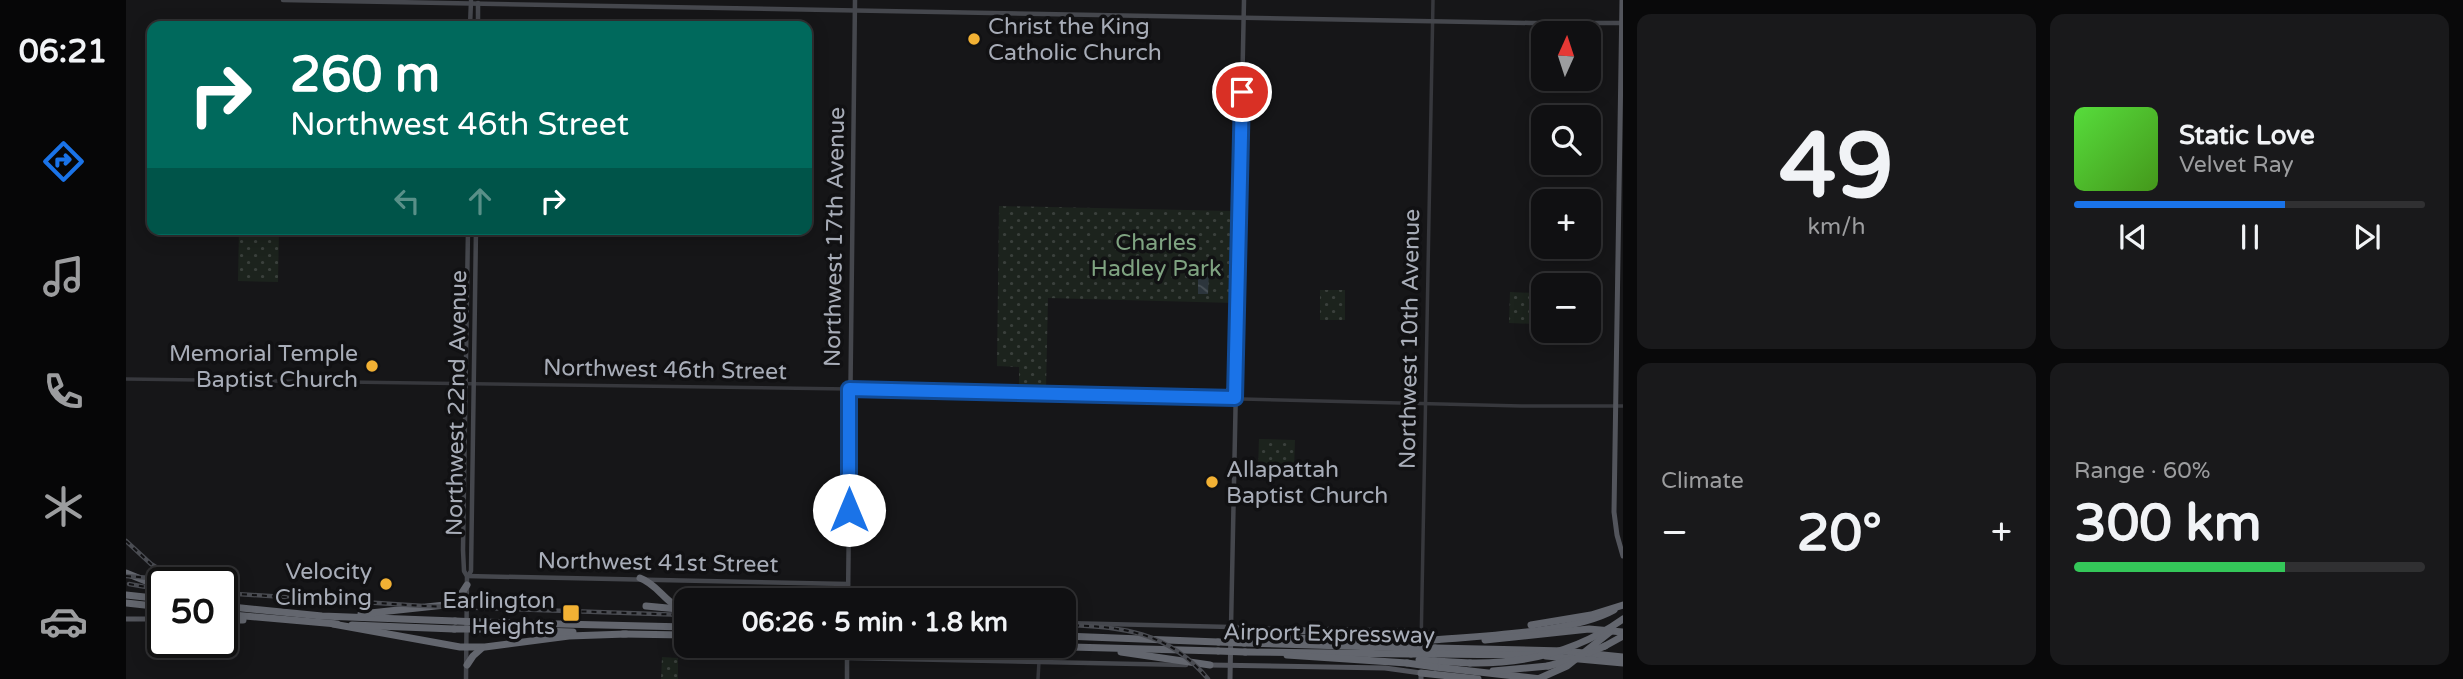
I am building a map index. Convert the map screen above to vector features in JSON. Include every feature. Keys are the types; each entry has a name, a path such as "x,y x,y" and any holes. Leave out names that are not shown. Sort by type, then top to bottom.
{"highway":[{"path":"126,573 147,581"},
{"path":"640,578 652,584 674,606"},
{"path":"446,605 458,598 467,580"},
{"path":"126,595 147,597"},
{"path":"126,603 147,605"},
{"path":"322,616 467,604"},
{"path":"1434,651 1531,625 1591,615 1623,605"},
{"path":"1434,651 1481,636 1574,624 1604,615 1623,605"},
{"path":"646,606 674,609"},
{"path":"238,608 455,625 674,635"},
{"path":"238,616 333,624 455,625"},
{"path":"238,620 270,619"},
{"path":"1434,651 1454,669 1539,679 1567,666 1623,621"},
{"path":"1287,630 1398,635 1410,650 1434,651 1470,663 1508,662 1549,654 1591,638 1623,621"},
{"path":"333,624 467,647 561,637 626,634"},
{"path":"479,626 674,627"},
{"path":"1258,652 1381,661 1410,650 1434,651 1494,640 1589,629 1621,633"},
{"path":"1454,669 1507,670 1548,666 1605,646 1621,633"},
{"name":"Airport Expressway","path":"1076,635 1573,657 1623,663"},
{"path":"1262,643 1276,639 1398,635"},
{"path":"467,665 475,653 485,647"},
{"name":"Airport Expressway","path":"1076,647 1245,652 1410,650"},
{"path":"1110,648 1145,657 1210,665"},
{"name":"Airport Expressway","path":"1434,651 1543,650 1623,657"},
{"path":"1421,676 1478,679"}],"main road":[{"path":"283,0 478,1 1244,18 1622,23"},
{"name":"Northwest 17th Avenue","path":"848,588 855,0"},
{"path":"1230,679 1244,0"},
{"path":"1622,0 1614,518 1623,556"},
{"path":"470,21 471,1"},
{"path":"478,1 478,21"},
{"name":"Northwest 22nd Avenue","path":"466,679 467,580 463,550 468,235"},
{"name":"Northwest 22nd Avenue","path":"467,580 471,570 476,235"},
{"name":"Northwest 41st Street","path":"467,580 640,578 848,584"},
{"path":"126,619 147,619"},
{"path":"1076,623 1422,632"},
{"path":"847,679 847,658 1385,668 1421,676"}],"street":[{"name":"Northwest 10th Avenue","path":"1421,676 1433,0"},
{"name":"Northwest 46th Street","path":"126,379 849,389 1425,404 1623,406"},
{"path":"1038,679 1039,661"}],"green space":[{"name":"Charles Hadley Park","path":"999,206 1233,211 1236,214 1234,303 1048,298 1046,389 1019,389 1019,367 997,366"},
{"path":"239,235 279,235 278,282 238,281"},
{"path":"1320,290 1345,290 1345,320 1320,320"},
{"path":"1510,292 1531,293 1531,324 1509,323"},
{"path":"1259,439 1295,440 1294,470 1258,469"},
{"path":"662,657 678,658 678,679 661,679"}],"water":[{"path":"1198,270 1209,271 1208,294 1198,294"}],"railway":[{"path":"126,541 156,567"},
{"path":"126,576 147,578"},
{"path":"129,584 147,587"},
{"path":"238,594 424,606 674,615"},
{"path":"1076,626 1105,627 1143,635 1177,651 1208,679"}],"place":[{"name":"Christ the King Catholic Church","path":"974,39"},
{"name":"Memorial Temple Baptist Church","path":"372,366"},
{"name":"Allapattah Baptist Church","path":"1212,482"},
{"name":"Velocity Climbing","path":"386,584"},
{"name":"Earlington Heights","path":"571,613"}],"route":[{"path":"849,510 849,389 1235,398 1242,92"}]}
